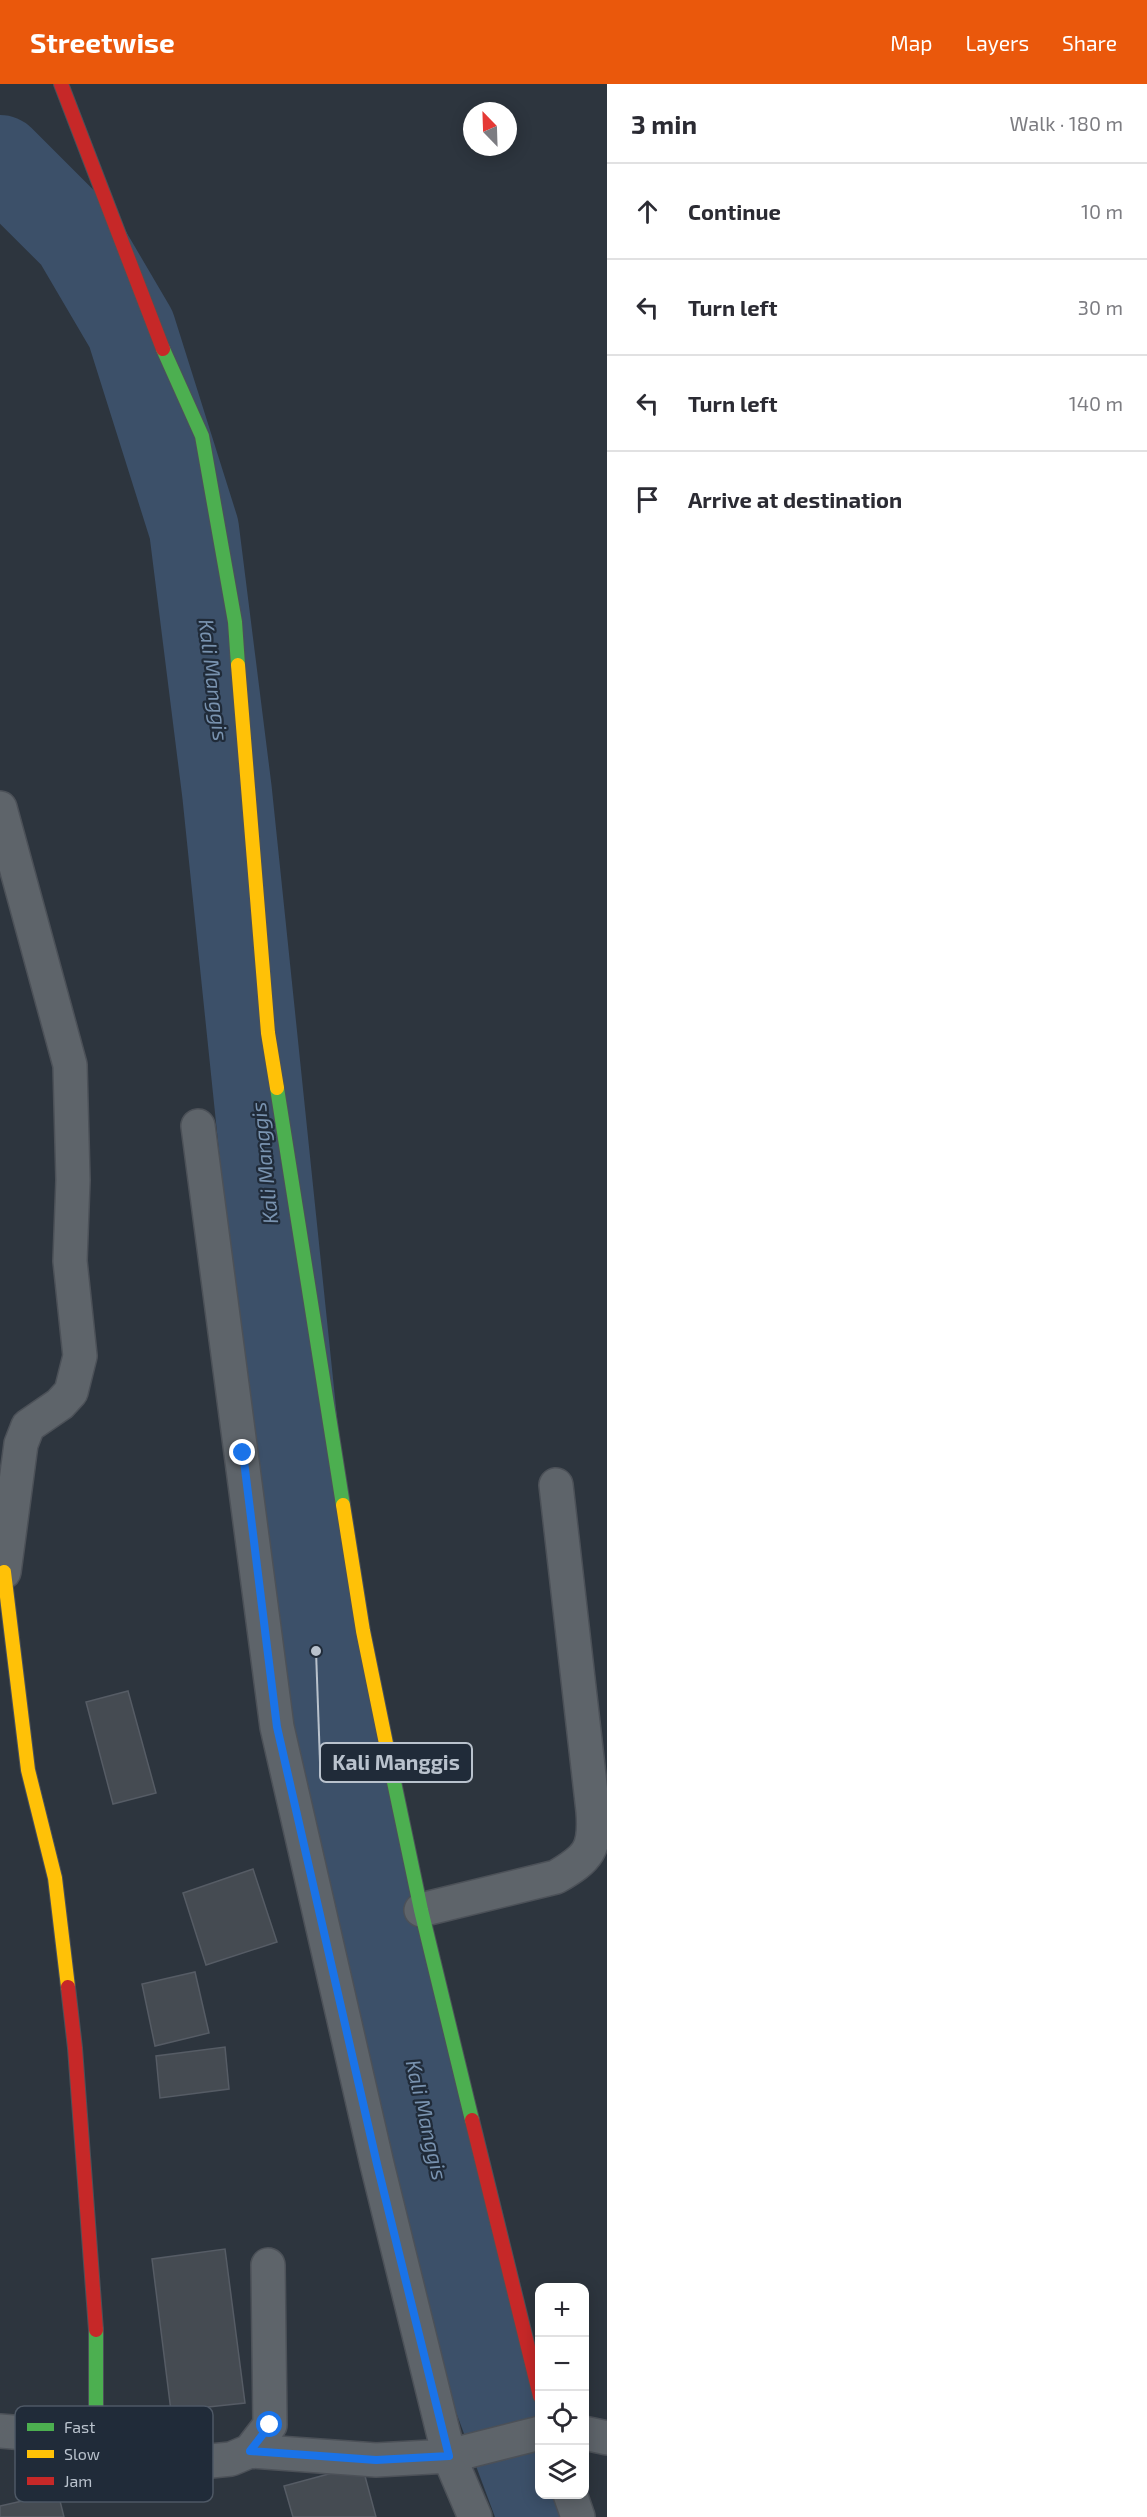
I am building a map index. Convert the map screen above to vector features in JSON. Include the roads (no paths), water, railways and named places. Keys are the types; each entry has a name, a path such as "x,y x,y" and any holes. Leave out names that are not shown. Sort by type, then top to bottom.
{"street":[{"path":"61,84 160,341 202,436 235,622 268,1033 363,1631 421,1910 539,2391"},
{"path":"0,808 70,1065 73,1180 70,1261 80,1356 71,1392 60,1404 28,1426 21,1444 2,1573 28,1770 55,1878 75,2048 96,2327 96,2406"},
{"path":"198,1126 277,1727 377,2164 475,2517"},
{"path":"421,1910 556,1876 576,1866 591,1851 595,1835 593,1811 556,1485"},
{"path":"250,2451 270,2425 268,2265"},
{"path":"0,2431 15,2432"},
{"path":"589,2434 607,2438"},
{"path":"213,2461 231,2459 250,2451 376,2460 457,2455 535,2435"},
{"path":"572,2499 578,2517"}],"waterway":[{"name":"Kali Manggis","path":"0,160 77,237 131,329 194,529 227,792 316,1651 478,2342 543,2517"}],"place":[{"name":"Kali Manggis","path":"316,1651"}]}
